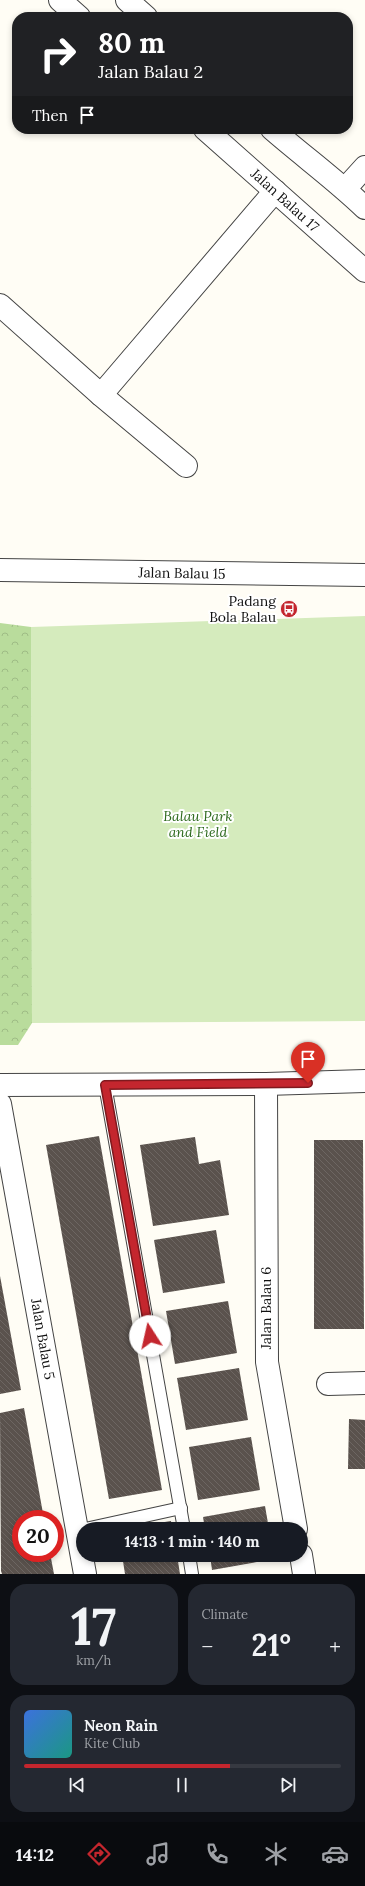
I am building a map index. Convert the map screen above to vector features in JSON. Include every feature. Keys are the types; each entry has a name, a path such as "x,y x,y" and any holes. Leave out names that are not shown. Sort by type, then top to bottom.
{"street":[{"path":"60,0 73,12"},
{"path":"127,0 140,12"},
{"name":"Jalan Balau 17","path":"212,134 365,271"},
{"path":"278,134 300,154 345,189 365,208"},
{"path":"345,189 365,167"},
{"path":"101,395 275,191"},
{"path":"0,305 101,395 186,466"},
{"name":"Jalan Balau 15","path":"0,570 365,576"},
{"path":"0,1084 266,1084 365,1081"},
{"name":"Jalan Balau 6","path":"266,1084 267,1362 295,1522"},
{"name":"Jalan Balau 5","path":"0,1104 80,1522"},
{"path":"328,1384 365,1383"},
{"name":"Jalan Balau 5","path":"84,1562 85,1574"},
{"path":"302,1562 304,1574"}],"lane":[{"path":"105,1085 183,1522"},
{"path":"118,1522 181,1508"},
{"path":"190,1562 192,1574"}],"green space":[{"name":"Balau Park and Field","path":"365,616 365,1021 32,1023 31,627"},
{"path":"0,623 31,627 32,1023 18,1045 0,1045"}],"building":[{"path":"99,1136 162,1490 109,1499 46,1145"},
{"path":"195,1137 199,1164 220,1160 229,1215 153,1226 140,1145"},
{"path":"314,1140 363,1140 364,1329 314,1329"},
{"path":"216,1230 225,1283 163,1293 154,1240"},
{"path":"0,1276 21,1390 0,1394"},
{"path":"228,1301 237,1353 175,1364 166,1311"},
{"path":"239,1368 248,1420 186,1430 177,1378"},
{"path":"24,1408 42,1510 12,1510 12,1562 52,1562 54,1574 2,1574 0,1413"},
{"path":"349,1419 365,1420 365,1469 348,1469"},
{"path":"251,1437 260,1490 198,1500 189,1447"},
{"path":"265,1506 268,1522 204,1522 203,1517"},
{"path":"123,1562 178,1562 180,1574 125,1574"},
{"path":"211,1562 257,1562 212,1570"}],"place":[{"name":"Padang Bola Balau","path":"289,609"}],"route":[{"path":"150,1336 105,1085 308,1083"}]}
